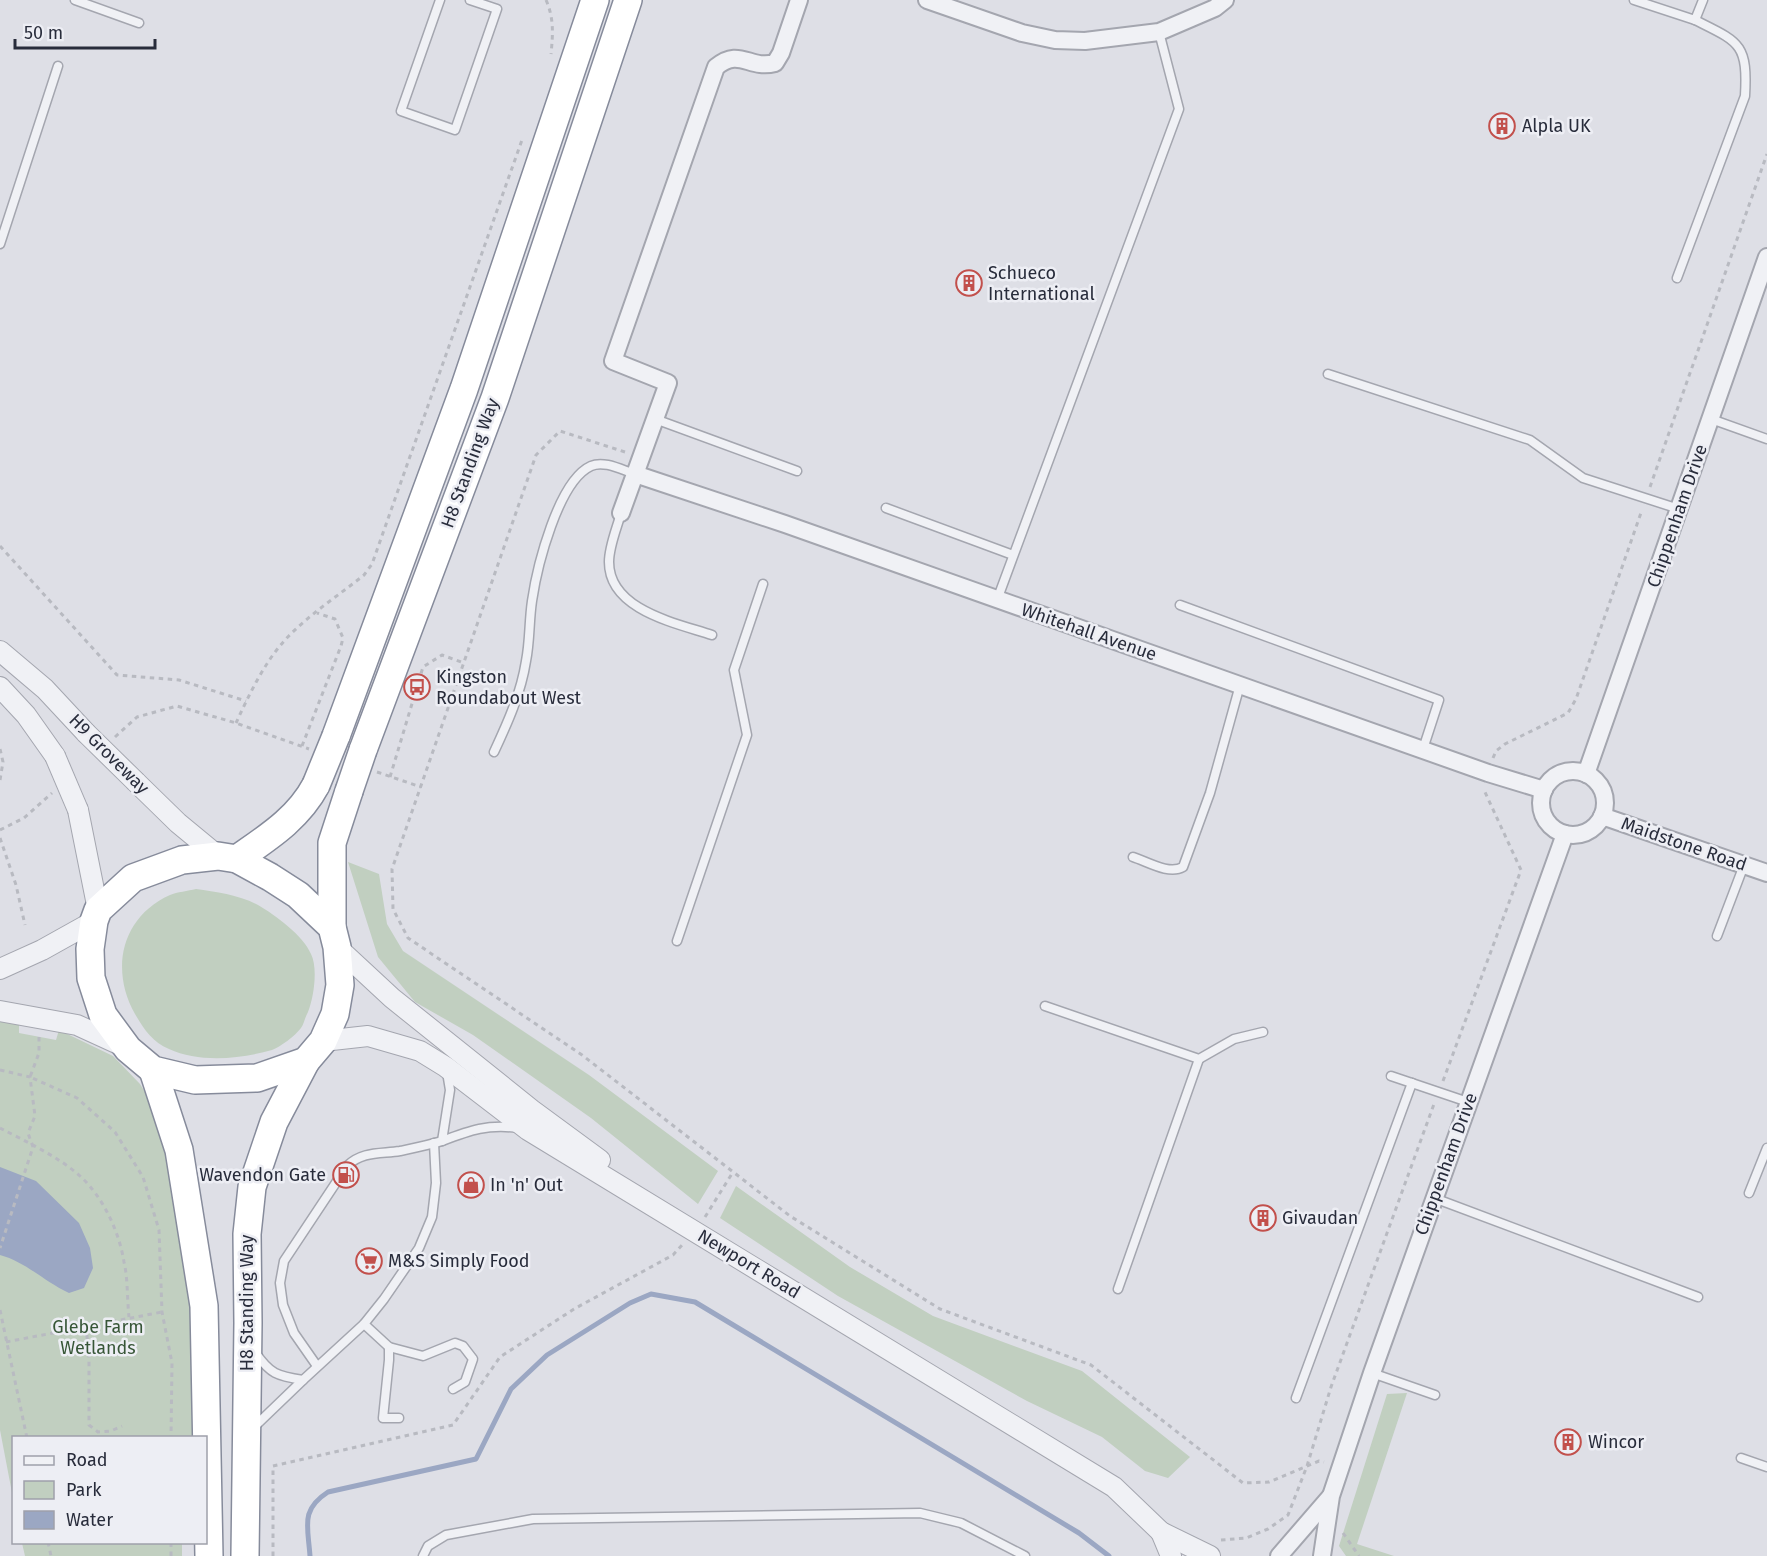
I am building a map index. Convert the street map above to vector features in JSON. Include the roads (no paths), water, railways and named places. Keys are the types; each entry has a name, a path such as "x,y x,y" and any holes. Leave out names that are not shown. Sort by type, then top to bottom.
{"highway":[{"name":"H8 Standing Way","path":"245,1556 248,1323 246,1234 252,1187 274,1122 335,1014 340,985 334,937 332,843 363,750 495,398 628,0"},
{"name":"H8 Standing Way","path":"227,858 289,821 309,799 316,785 464,389 593,3"},
{"path":"314,1051 257,1078 195,1080 153,1070 128,1049 103,1015 91,978 90,949 96,915 133,878 182,860 227,858 270,877 298,895 334,937"},
{"path":"153,1070 179,1150 204,1306 207,1436"},
{"path":"207,1456 209,1556"}],"street":[{"path":"621,513 668,383 613,361 716,67 725,59 738,58 763,66 775,63 781,53 799,0"},
{"path":"927,0 1022,33 1085,41 1159,32 1215,8 1225,0"},
{"name":"Chippenham Drive","path":"1586,774 1711,418 1764,278 1767,257"},
{"name":"Whitehall Avenue","path":"635,474 785,524 1488,773 1544,790"},
{"name":"H9 Groveway","path":"0,651 45,689 86,733 178,823 227,858"},
{"name":"H9 Groveway","path":"0,687 26,715 55,756 78,810 96,915"},
{"path":"1570,771 1586,774 1601,787 1604,796 1602,816 1597,824 1582,833 1565,834 1549,824 1544,817 1541,799 1544,790 1548,783 1561,773 1570,771"},
{"name":"Maidstone Road","path":"1602,816 1767,873"},
{"name":"Chippenham Drive","path":"1322,1556 1331,1496 1340,1467 1565,834"},
{"path":"0,969 42,950 96,915"},
{"path":"334,937 398,1004 532,1110 696,1232"},
{"path":"0,1011 77,1025 128,1049"},
{"name":"Newport Road","path":"314,1051 368,1036 420,1051 446,1067 528,1130 1114,1487 1161,1532 1207,1555"},
{"name":"Chippenham Drive","path":"1279,1556 1331,1496"},
{"name":"Newport Road","path":"1161,1532 1171,1556"}],"lane":[{"path":"75,0 139,23"},
{"path":"440,0 401,111 455,130 497,9 470,0"},
{"path":"1634,0 1695,20 1731,38 1741,50 1746,68 1745,96 1677,278"},
{"path":"1695,20 1703,0"},
{"path":"997,600 1179,109 1159,32"},
{"path":"0,244 58,66"},
{"path":"1328,374 1530,440 1582,478 1679,509"},
{"path":"655,418 797,471"},
{"path":"1711,418 1767,439"},
{"path":"494,752 511,716 520,687 526,660 534,591 551,528 564,495 573,480 592,465 602,463 635,474"},
{"path":"886,508 1013,555"},
{"path":"621,513 609,563 612,579 618,592 638,607 712,635"},
{"path":"676,941 747,735 734,670 763,584"},
{"path":"1180,605 1439,700 1423,749"},
{"path":"1133,857 1167,869 1177,870 1183,867 1210,794 1240,685"},
{"path":"1717,936 1744,865"},
{"path":"1045,1006 1199,1059"},
{"path":"1118,1289 1199,1059 1234,1040 1263,1032"},
{"path":"246,1434 364,1324 419,1248 432,1217 438,1142 450,1090 446,1067"},
{"path":"1391,1076 1468,1102"},
{"path":"1296,1398 1412,1083"},
{"path":"317,1366 294,1333 283,1305 280,1283 284,1261 346,1166 366,1154 399,1151 438,1142 472,1129 498,1125 528,1130"},
{"path":"1749,1193 1767,1148"},
{"path":"1434,1198 1698,1297"},
{"path":"248,1323 254,1352 266,1368 284,1377 303,1380"},
{"path":"364,1324 389,1347 423,1356 455,1343 463,1346 473,1359 465,1382 453,1389"},
{"path":"389,1347 390,1360 383,1418 399,1418"},
{"path":"1372,1373 1435,1395"},
{"path":"1741,1458 1767,1467"},
{"path":"423,1556 428,1546 446,1535 533,1519 920,1513 962,1523 1025,1556"}],"water":[{"path":"0,1167 36,1181 79,1223 90,1248 93,1268 84,1288 69,1293 18,1262 0,1255"}],"waterway":[{"path":"310,1556 307,1527 309,1512 313,1505 328,1492 476,1459 511,1389 547,1355 630,1303 651,1294 695,1302 1079,1533 1109,1556"}],"place":[{"name":"Alpla UK","path":"1502,126"},
{"name":"Schueco International","path":"969,283"},
{"name":"Kingston Roundabout West","path":"417,687"},
{"name":"Wavendon Gate","path":"346,1175"},
{"name":"In 'n' Out","path":"471,1185"},
{"name":"Givaudan","path":"1263,1218"},
{"name":"M&S Simply Food","path":"369,1261"},
{"name":"Wincor","path":"1568,1442"}],"park label":[{"name":"Glebe Farm Wetlands","path":"98,1337"}]}
